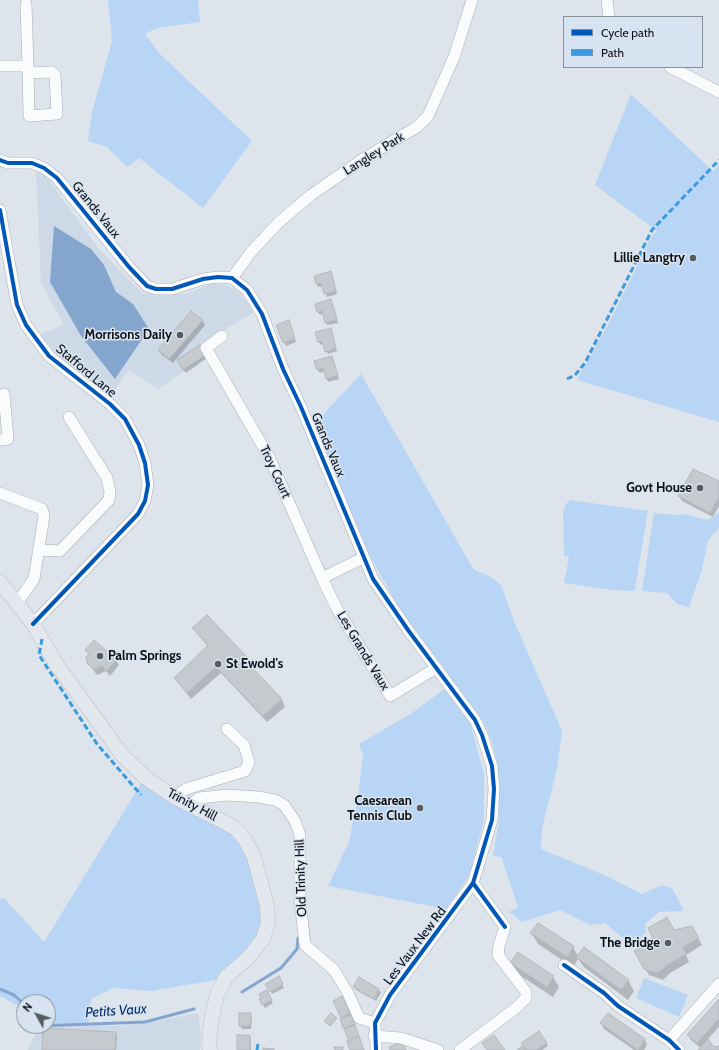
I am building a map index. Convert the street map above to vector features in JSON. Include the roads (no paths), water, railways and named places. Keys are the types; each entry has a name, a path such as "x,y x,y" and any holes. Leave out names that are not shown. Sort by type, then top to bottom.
{"main road":[{"name":"Trinity Hill","path":"0,582 33,624 58,665 122,755 146,778 174,797 226,822 244,838 254,857 267,906 268,923 263,939 249,957 226,976 217,995 210,1021 208,1044 210,1050"}],"street":[{"name":"Langley Park","path":"232,278 251,252 284,218 311,195 363,159 417,127 428,116 454,57 472,0"},
{"path":"607,0 608,16"},
{"path":"0,66 28,69 52,72 56,75 57,114 29,116 28,69 26,4"},
{"path":"672,68 719,92"},
{"name":"Grands Vaux","path":"0,160 8,163 32,163 44,168 57,178 129,267 147,286 172,289 203,279 218,277 232,278 247,290 262,314 283,369 304,414 373,579 393,609 475,720 488,751 492,766 494,789 492,820 473,883"},
{"name":"Stafford Lane","path":"0,210 17,305 26,325 49,356 110,404 125,419 139,445 145,463 148,485 145,501 138,514 33,624"},
{"name":"Troy Court","path":"222,336 206,348 269,457 322,578"},
{"path":"0,395 4,394 8,439 0,440"},
{"path":"39,550 60,551 109,500 110,492 107,478 69,418"},
{"path":"0,493 42,509 44,516 34,579 17,603"},
{"path":"322,578 363,558"},
{"name":"Les Grands Vaux","path":"322,578 336,607 390,696 436,668"},
{"path":"174,797 186,789 245,771 249,762 244,745 227,729"},
{"name":"Old Trinity Hill","path":"190,805 199,798 228,794 275,800 284,805 296,821 300,835 300,900 305,945 334,970 348,993 359,1018 375,1023"},
{"path":"460,1050 502,1019 526,998 526,992 498,955 499,946 505,927 473,883"},
{"name":"Les Vaux New Rd","path":"375,1023 390,995 473,883"},
{"path":"564,965 604,993 618,1006 669,1040 679,1050"},
{"path":"669,1040 719,984"},
{"path":"375,1023 374,1036 376,1050"},
{"path":"374,1036 401,1038 438,1050"}],"waterway":[{"name":"Petits Vaux","path":"242,992 281,968 297,949 298,938"},
{"name":"Petits Vaux","path":"0,989 16,997"},
{"name":"Petits Vaux","path":"56,1025 145,1022 194,1009"}],"place":[{"name":"Lillie Langtry","path":"693,258"},
{"name":"Morrisons Daily","path":"180,335"},
{"name":"Govt House","path":"700,488"},
{"name":"Palm Springs","path":"100,656"},
{"name":"St Ewold's","path":"218,664"},
{"name":"Caesarean Tennis Club","path":"420,808"},
{"name":"The Bridge","path":"668,943"}]}
